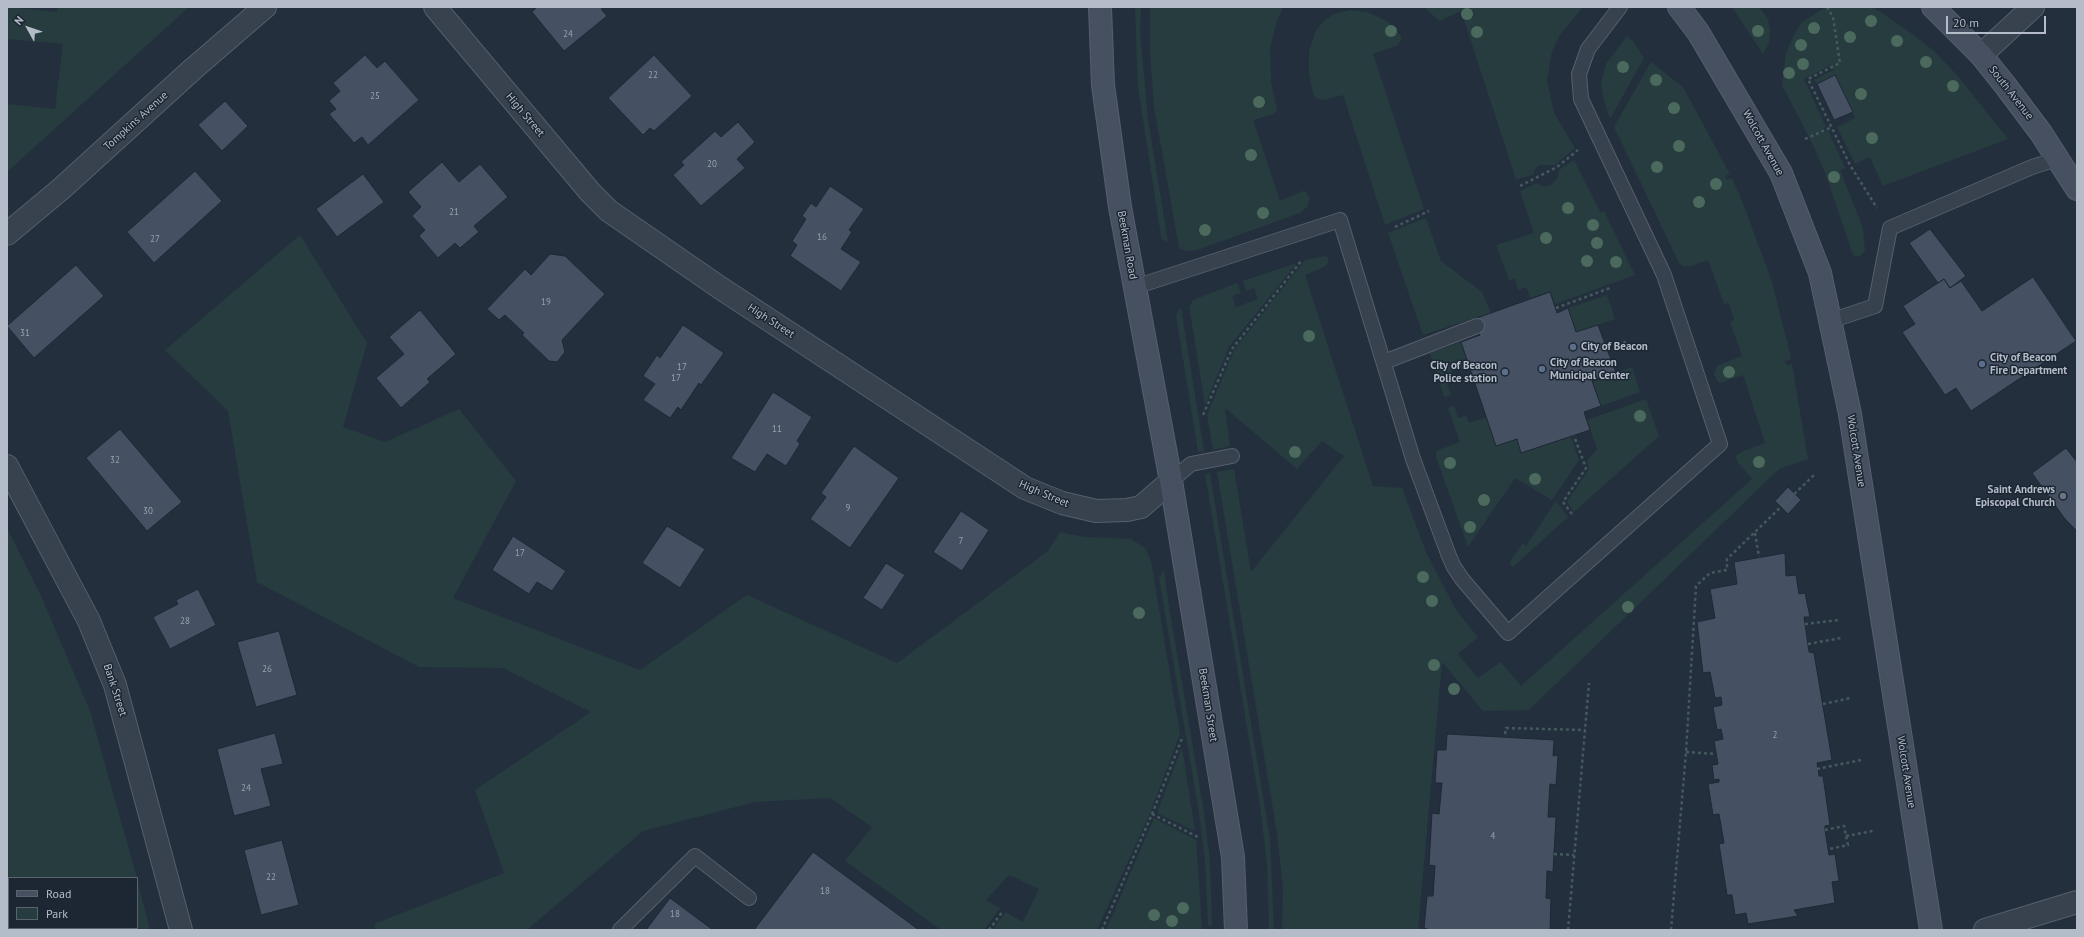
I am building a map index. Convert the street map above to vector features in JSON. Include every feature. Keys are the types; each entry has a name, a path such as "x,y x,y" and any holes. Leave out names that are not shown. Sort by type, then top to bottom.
{"street":[{"name":"Tompkins Avenue","path":"7,234 60,189 192,69 265,7"},
{"name":"High Street","path":"435,7 590,192 609,212 719,287 1025,488 1069,505 1096,511 1127,510 1141,507 1172,481"},
{"name":"Beekman Road","path":"1100,7 1103,85 1120,207 1172,481"},
{"name":"Wolcott Avenue","path":"1679,7 1698,32 1781,173 1820,273 1850,414 1931,930"},
{"name":"South Avenue","path":"1932,7 1981,55 2041,132 2077,189"},
{"path":"1981,55 2033,7"},
{"name":"Bank Street","path":"7,466 89,621 115,685 180,930"},
{"name":"Beekman Street","path":"1172,481 1233,857 1236,930"},
{"path":"1984,930 2077,902"}],"lane":[{"path":"1135,287 1340,220 1413,459 1454,568 1508,633 1720,444 1664,275 1581,99 1579,74 1588,49 1620,7"},
{"path":"1830,321 1875,306 1890,228 2032,167 2057,159"},
{"path":"1384,362 1477,326"},
{"path":"1172,481 1191,464 1232,456"},
{"path":"620,930 695,856 749,898"}],"path":[{"path":"1827,7 1833,17 1840,63 1808,79 1850,165 1890,228"},
{"path":"1805,139 1832,127"},
{"path":"1520,186 1557,167 1571,157"},
{"path":"1395,227 1429,211"},
{"path":"1203,415 1232,348 1304,257"},
{"path":"1556,308 1610,288"},
{"path":"1623,342 1628,340"},
{"path":"1572,514 1563,502 1586,468 1574,436"},
{"path":"1671,930 1686,752 1696,586 1710,573 1727,570 1727,559 1815,474"},
{"path":"1754,532 1759,558"},
{"path":"1805,624 1839,620"},
{"path":"1808,644 1841,638"},
{"path":"1568,930 1589,683"},
{"path":"1823,704 1851,698"},
{"path":"1505,734 1506,728 1584,730"},
{"path":"1102,930 1152,814 1183,736"},
{"path":"1686,752 1716,754"},
{"path":"1817,769 1861,760"},
{"path":"1152,814 1200,838"},
{"path":"1825,830 1844,826 1848,845 1829,849"},
{"path":"1846,836 1873,831"},
{"path":"1554,854 1574,855"},
{"path":"989,930 1003,911"}],"green space":[{"path":"7,7 57,12 58,7 189,7 7,172 7,104 55,109 63,44 7,39"},
{"path":"1135,7 1141,7 1140,32 1148,119 1168,242 1162,239 1161,236 1138,86"},
{"path":"1150,7 1283,7 1276,24 1270,49 1271,81 1277,111 1273,114 1253,120 1280,201 1302,191 1306,192 1310,199 1307,207 1300,213 1197,250 1186,251 1179,248 1154,107 1150,52"},
{"path":"1424,7 1583,7 1560,35 1552,51 1547,80 1554,113 1575,148 1555,165 1540,165 1535,169 1533,175 1516,179 1461,11 1439,21"},
{"path":"1732,7 1759,7 1768,19 1770,31 1769,43 1763,54"},
{"path":"1826,7 1873,7 1911,33 1934,51 1957,75 2008,139 1883,186 1870,157 1855,164 1837,127 1855,118 1835,75 1817,84 1814,80 1833,70 1831,65 1804,79 1826,127 1821,130 1823,133 1828,130 1845,168 1840,170 1863,228 1865,251 1860,256 1855,257 1827,178 1814,147 1782,85 1786,53 1793,37 1802,22"},
{"path":"1350,10 1367,12 1387,21 1402,37 1398,45 1373,54 1424,209 1385,225 1343,95 1324,100 1317,99 1313,94 1309,73 1309,51 1316,30 1324,21 1334,14"},
{"path":"1627,36 1633,41 1644,58 1610,119 1603,97 1601,84 1606,64"},
{"path":"1651,62 1683,87 1730,174 1725,176 1727,180 1732,178 1743,203 1772,282 1789,349 1791,359 1785,361 1787,366 1792,364 1808,459 1779,469 1529,710 1483,711 1442,662 1418,930 1282,930 1283,888 1277,834 1217,472 1234,469 1251,572 1344,456 1322,441 1297,469 1225,408 1230,446 1213,450 1207,415 1234,350 1305,260 1326,256 1329,260 1326,266 1305,275 1373,486 1402,488 1426,552 1456,610 1478,637 1458,654 1478,678 1501,662 1521,686 1752,479 1737,461 1736,456 1741,452 1765,443 1743,375 1720,383 1717,381 1714,374 1717,366 1742,356 1730,322 1734,320 1729,303 1724,304 1708,260 1688,267 1679,263 1614,127"},
{"path":"1574,160 1601,213 1604,211 1635,275 1555,304 1550,292 1530,298 1526,287 1518,290 1515,279 1509,280 1496,245 1534,233 1520,191 1537,183 1544,187 1552,184 1558,177 1559,170"},
{"path":"1426,218 1441,261 1482,292 1491,313 1423,335 1388,233"},
{"path":"300,235 367,343 343,427 385,442 459,409 516,481 453,598 640,670 747,595 897,663 1048,551 1060,532 1084,537 1131,539 1145,548 1151,561 1180,734 1150,813 1097,930 992,930 1006,912 1023,922 1039,889 1009,875 986,900 1000,908 984,930 941,930 845,861 872,827 830,798 755,802 643,831 527,930 376,930 374,924 504,873 475,790 591,712 503,668 419,667 257,582 228,411 165,350"},
{"path":"1297,263 1229,347 1205,405 1189,308 1193,300 1237,283 1241,293 1232,296 1236,307 1258,299 1254,288 1246,291 1243,281"},
{"path":"1607,295 1615,319 1576,332 1568,308"},
{"path":"1181,308 1204,451 1198,452 1176,316 1178,310"},
{"path":"1461,342 1469,366 1451,372 1454,381 1447,384 1451,395 1444,397 1430,353"},
{"path":"1632,367 1640,392 1601,406 1592,381"},
{"path":"1646,399 1659,436 1574,512 1567,502 1589,469 1587,461 1597,449 1587,420"},
{"path":"1454,406 1458,418 1466,416 1469,423 1487,417 1496,446 1517,439 1521,453 1571,437 1579,460 1552,500 1515,478 1468,547 1436,457 1438,450 1460,442 1448,408"},
{"path":"1210,473 1270,839 1274,930 1269,930 1267,863 1260,806 1205,474"},
{"path":"1556,501 1568,517 1513,567 1509,563 1523,543 1526,546"},
{"path":"7,528 41,596 90,711 137,877 8,877 8,929 138,929 138,883 150,930 7,930"},
{"path":"1164,570 1204,812 1210,861 1212,925 1210,927 1208,924 1205,861 1199,813 1159,578"},
{"path":"1182,747 1195,831 1157,813"},
{"path":"1154,818 1196,840 1202,930 1106,930"}],"building":[{"path":"537,7 604,7 601,9 607,16 564,51 532,12"},
{"path":"365,55 377,68 385,61 419,100 368,145 362,137 354,143 329,114 336,109 329,101 340,91 333,83"},
{"path":"654,55 692,96 654,131 650,128 643,135 608,98"},
{"path":"1835,75 1853,112 1834,120 1817,84"},
{"path":"225,101 248,126 222,151 198,125"},
{"path":"738,122 755,142 737,159 745,168 701,206 673,175 684,165 681,162 715,131 721,137"},
{"path":"442,162 459,182 480,164 508,197 474,226 479,232 460,248 455,243 438,258 419,236 425,230 412,216 421,207 408,192"},
{"path":"195,171 222,201 154,263 127,232"},
{"path":"363,174 384,202 337,237 316,209"},
{"path":"830,186 864,209 849,230 852,232 841,249 861,262 841,291 790,256 797,245 792,241 806,219 802,216 811,203 816,207"},
{"path":"1930,229 1966,276 1950,288 1944,279 1938,283 1909,243"},
{"path":"550,254 565,256 605,294 562,340 565,352 557,362 549,361 522,335 524,333 505,315 499,320 487,309 525,269 531,275"},
{"path":"76,265 104,296 34,358 7,326"},
{"name":"City of Beacon Fire Department","path":"2033,277 2076,341 1971,411 1956,388 1945,395 1902,332 1915,324 1903,306 1944,279 1950,288 1961,281 1982,311"},
{"name":"City of Beacon Municipal Center","path":"1550,292 1557,313 1568,308 1576,332 1598,325 1616,373 1592,381 1601,406 1584,412 1590,430 1521,453 1517,439 1496,446 1461,342 1480,335 1474,319"},
{"path":"420,310 456,354 427,379 430,382 401,408 376,378 404,354 389,337"},
{"path":"683,325 724,353 701,385 699,383 681,410 678,407 670,418 643,400 655,384 643,376 657,355 660,358"},
{"path":"773,392 812,417 797,441 800,444 786,466 767,454 755,472 731,458"},
{"path":"120,429 182,502 147,531 86,458"},
{"path":"854,446 899,478 850,548 810,519 826,497 821,493"},
{"name":"Saint Andrews Episcopal Church","path":"2066,448 2077,462 2077,531 2065,519 2032,473"},
{"path":"1788,487 1801,500 1788,514 1775,501"},
{"path":"961,511 989,530 962,571 933,552"},
{"path":"667,526 705,549 680,588 642,563"},
{"path":"513,536 566,571 552,591 537,582 529,594 492,570"},
{"path":"1785,553 1786,576 1796,575 1799,594 1805,593 1810,617 1804,617 1809,652 1814,653 1832,760 1817,763 1819,776 1823,776 1830,825 1825,826 1829,855 1835,854 1839,881 1832,882 1835,903 1794,910 1798,916 1748,924 1746,913 1735,915 1732,895 1727,895 1719,844 1724,843 1719,814 1713,815 1708,784 1719,782 1719,779 1714,780 1712,765 1718,764 1714,741 1723,739 1721,729 1717,730 1713,707 1722,705 1721,697 1715,698 1710,672 1703,673 1697,622 1715,618 1710,589 1737,584 1734,562"},
{"path":"886,563 905,575 882,610 863,598"},
{"path":"198,589 216,625 170,649 153,617 178,604 176,600"},
{"path":"279,631 297,695 256,707 237,642"},
{"path":"275,733 283,764 261,769 271,806 234,816 217,749"},
{"path":"1447,734 1554,740 1553,756 1558,755 1556,785 1550,784 1548,817 1556,817 1553,872 1547,871 1546,898 1551,899 1550,930 1430,930 1424,928 1427,896 1433,896 1435,866 1429,865 1432,813 1439,814 1442,783 1435,783 1437,750 1446,750"},
{"path":"282,840 299,905 261,915 244,850"},
{"path":"813,852 919,930 754,930"},
{"path":"670,898 713,930 646,930"}],"place":[{"name":"City of Beacon","path":"1573,347"},
{"name":"City of Beacon Fire Department","path":"1982,364"},
{"name":"City of Beacon Municipal Center","path":"1542,369"},
{"name":"City of Beacon Police station","path":"1505,372"},
{"name":"Saint Andrews Episcopal Church","path":"2063,496"}]}
